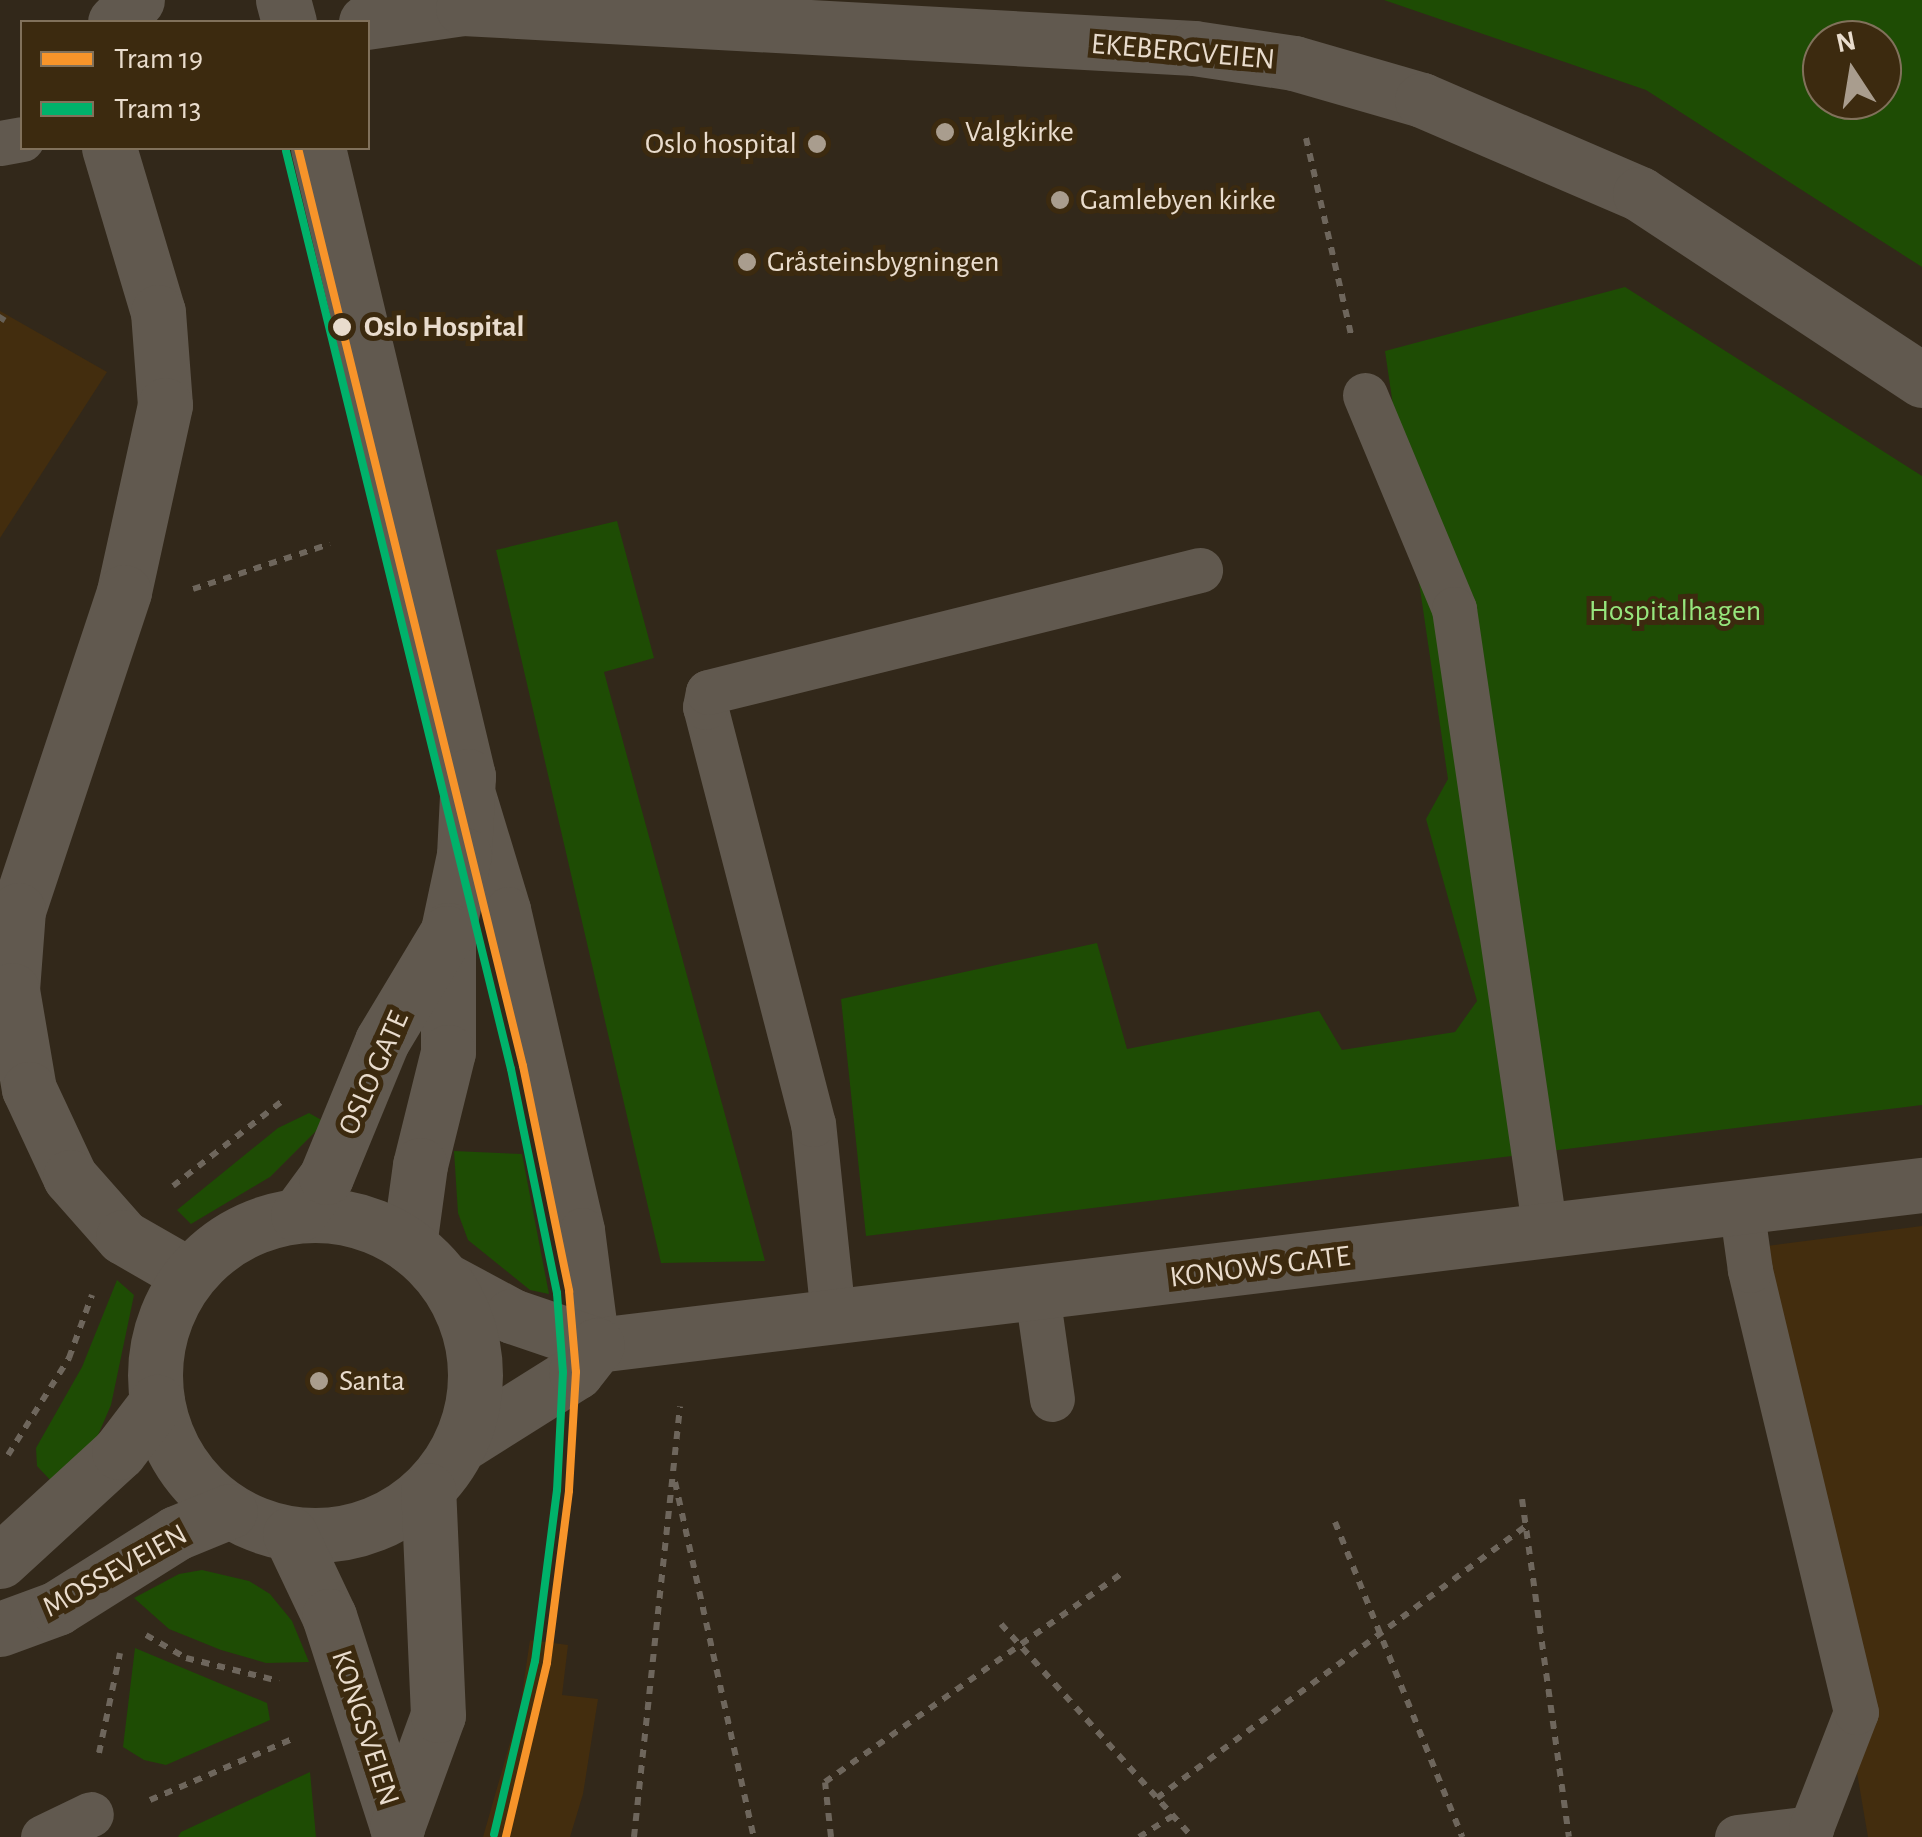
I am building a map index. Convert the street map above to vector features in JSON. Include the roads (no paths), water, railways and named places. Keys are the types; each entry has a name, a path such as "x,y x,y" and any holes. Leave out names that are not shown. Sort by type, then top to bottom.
{"street":[{"path":"116,20 137,0"},
{"name":"EKEBERGVEIEN","path":"370,21 463,8 1194,48 1294,63 1422,100 1640,194 1922,380"},
{"path":"109,150 158,312 164,357 159,450 124,592 18,910 6,991 29,1089 70,1177 92,1211 123,1238 190,1275"},
{"name":"OSLO GATE","path":"318,150 468,776 464,855 448,930 448,1052 420,1165 427,1263"},
{"name":"OSLO GATE","path":"298,1215 326,1177 382,1041 448,930"},
{"name":"KONOWS GATE","path":"427,1263 512,1316 598,1344 1037,1294 1922,1184"},
{"path":"298,1215 368,1224 427,1263 473,1343 472,1412 460,1445 428,1490 378,1524 350,1532 290,1534 230,1512 182,1465 157,1402 156,1348 190,1275 227,1240 298,1215"},
{"path":"460,1445 576,1372 598,1344"},
{"path":"0,1561 119,1452 157,1402"},
{"name":"KONGSVEIEN","path":"290,1534 329,1616 397,1827 438,1715 428,1490"},
{"name":"MOSSEVEIEN","path":"0,1629 56,1608 176,1533 230,1512"}],"lane":[{"path":"1365,395 1454,609 1544,1231"},
{"path":"833,1316 812,1124 706,707 708,692 1200,570"},
{"path":"468,776 508,909 582,1230 598,1344"},
{"path":"1737,1837 1811,1828 1856,1712 1750,1270 1741,1206"},
{"path":"1037,1294 1052,1399"},
{"path":"42,1837 91,1814"}],"railway":[{"path":"0,321 3,316"}],"tram line":[{"name":"19","path":"298,150 523,1066 569,1291 576,1372 569,1491 547,1663 506,1837"},
{"name":"13","path":"286,151 511,1069 557,1293 563,1372 557,1490 535,1661 494,1834"}],"place":[{"name":"Valgkirke","path":"945,132"},
{"name":"Oslo hospital","path":"817,144"},
{"name":"Gamlebyen kirke","path":"1060,200"},
{"name":"Gråsteinsbygningen","path":"747,262"},
{"name":"Oslo Hospital","path":"342,327"},
{"name":"Santa","path":"319,1381"}],"park label":[{"name":"Hospitalhagen","path":"1675,611"}]}
